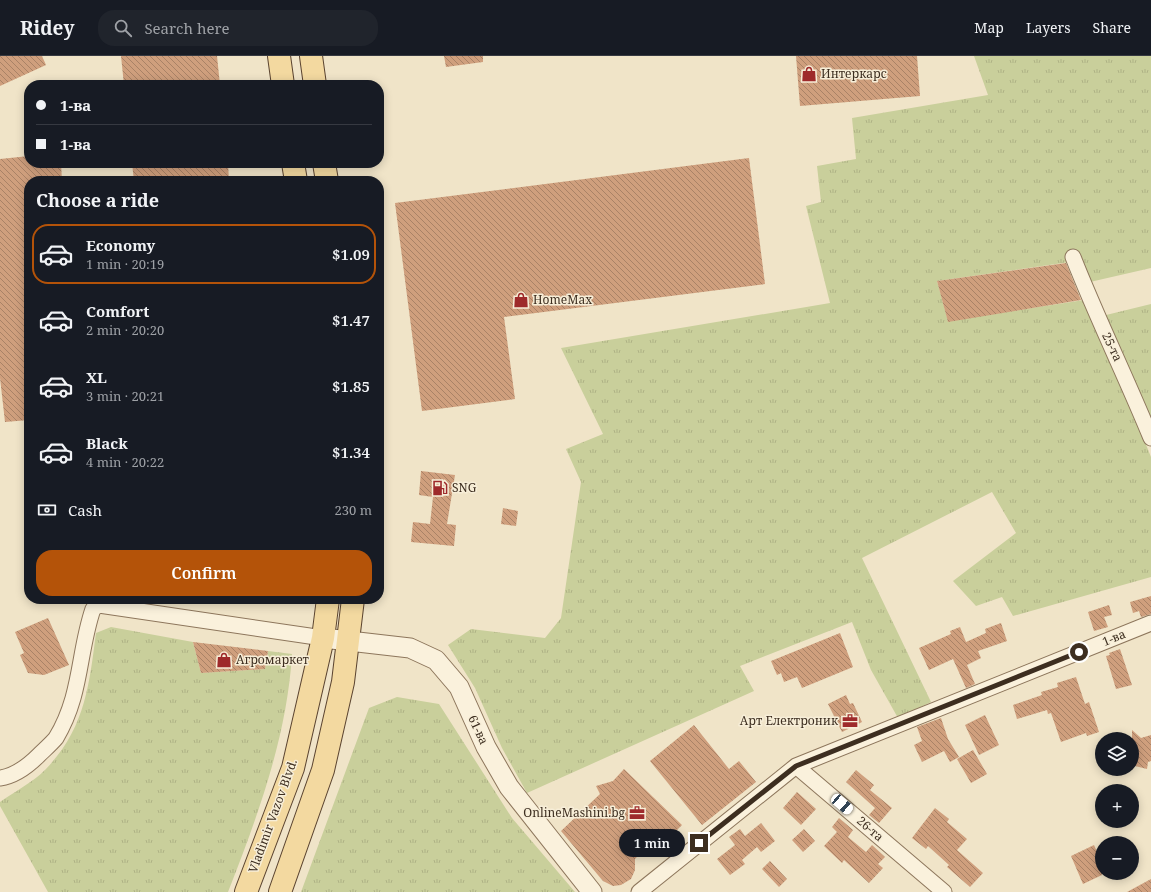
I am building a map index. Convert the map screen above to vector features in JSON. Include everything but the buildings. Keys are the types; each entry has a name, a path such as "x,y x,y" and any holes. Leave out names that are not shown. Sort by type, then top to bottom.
{"main road":[{"path":"279,56 282,80"},
{"path":"311,56 313,80"},
{"name":"Vladimir Vazov Blvd.","path":"246,892 293,768 323,638 327,604"},
{"path":"280,892 322,770 343,682 353,604"}],"street":[{"name":"25-та","path":"1073,257 1094,311 1125,375 1151,438"},
{"path":"0,778 11,776 32,762 55,739 70,708 77,686 92,609 99,605 323,638"},
{"name":"1-ва","path":"639,892 796,766 1151,623"},
{"name":"61-ва","path":"323,638 410,648 436,660 459,687 486,747 509,787 592,892"},
{"name":"26-та","path":"796,766 944,892"}],"green space":[{"path":"974,56 1151,56 1151,268 1090,282 1070,262 937,281 948,321 1084,300 1122,385 1151,457 1151,577 1013,616 1002,597 976,606 953,581 1016,533 992,492 862,558 931,702 898,718 871,670 852,622 740,666 754,691 527,793 502,748 475,688 448,645 471,629 545,638 561,618 581,482 566,449 603,434 561,348 830,303 806,206 821,202 817,166 856,159 852,118 988,95"},
{"path":"1151,304 1151,438 1102,316"},
{"path":"111,627 193,642 201,673 265,669 268,651 292,654 284,715 269,775 250,834 228,892 48,892 0,806 0,802 29,783 45,770 69,739 83,706 91,671 96,633"},
{"path":"397,697 439,704 512,818 575,892 301,892 369,708"}],"place":[{"name":"Интеркарс","path":"809,74"},
{"name":"HomeMax","path":"521,300"},
{"name":"SNG","path":"440,488"},
{"name":"Агромаркет","path":"224,660"},
{"name":"Арт Електроник","path":"850,721"},
{"name":"ОnlineMashini.bg","path":"637,813"}],"route":[{"path":"699,843 796,766 1079,652"}]}
